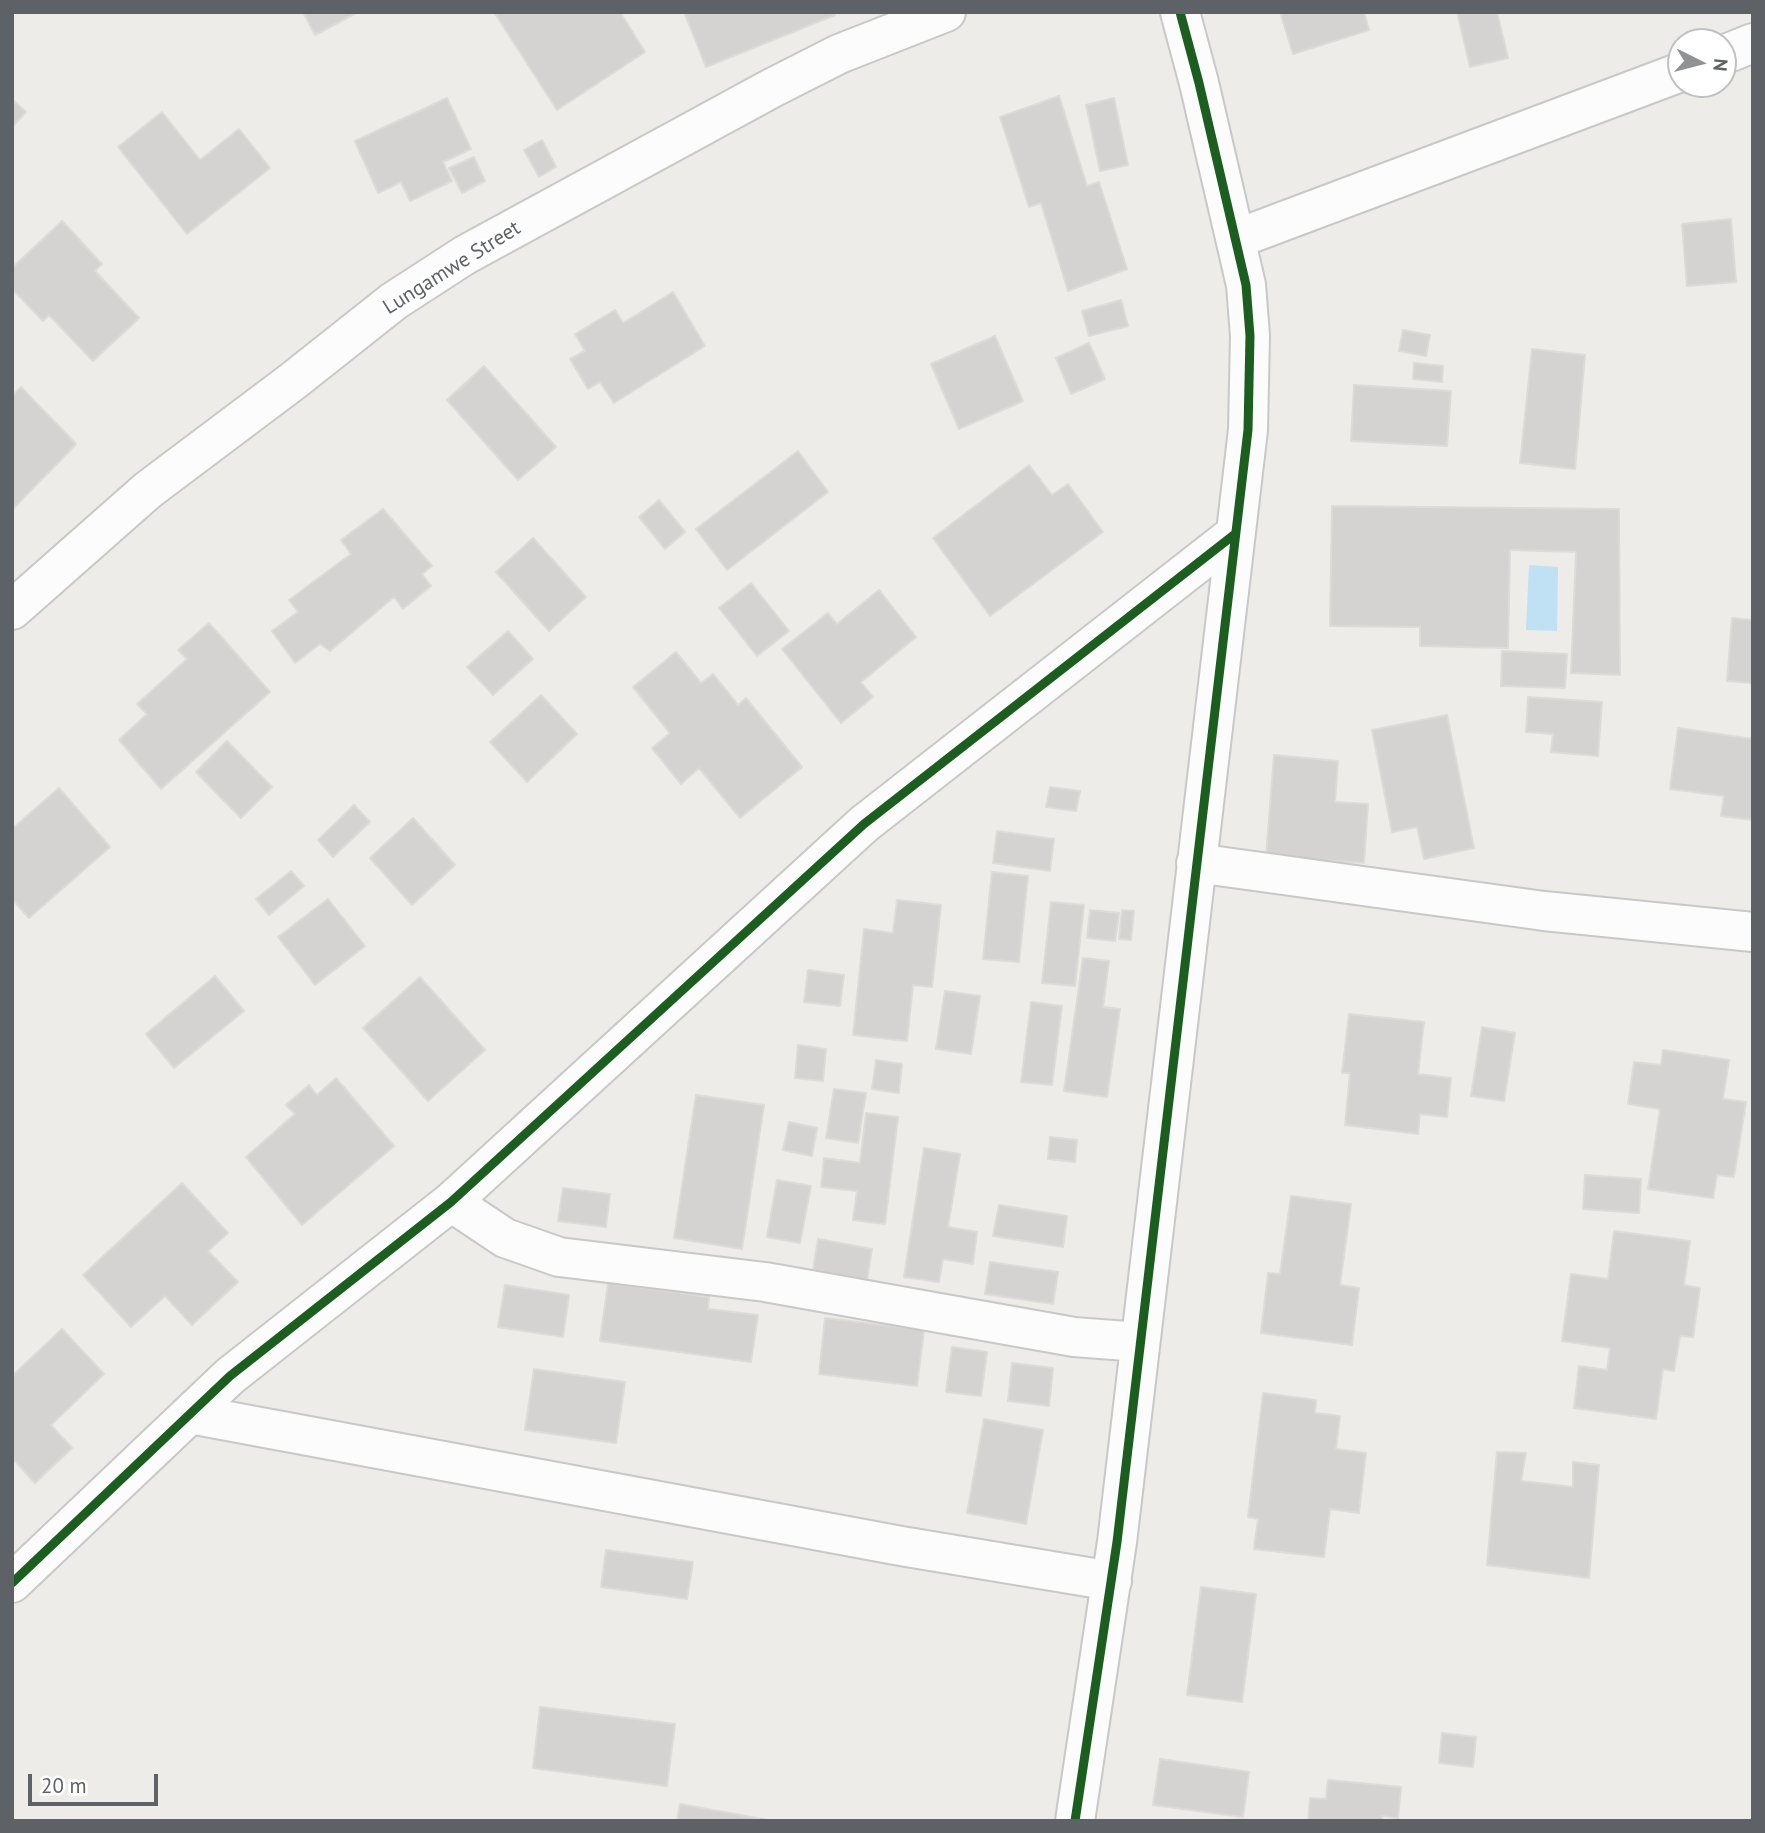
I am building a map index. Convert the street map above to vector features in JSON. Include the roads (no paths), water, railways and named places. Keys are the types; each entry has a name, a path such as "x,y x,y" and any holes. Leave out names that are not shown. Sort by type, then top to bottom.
{"street":[{"name":"Lungamwe Street","path":"12,610 148,490 394,301 465,255 772,88 851,49 946,12"},
{"path":"1074,1821 1112,1581 1248,430 1250,336 1246,285 1180,12"},
{"path":"1236,240 1667,77"},
{"path":"12,1583 230,1376 451,1202 864,824 1235,534"},
{"path":"1196,863 1544,911 1753,932"},
{"path":"451,1202 505,1238 559,1257 765,1282 1074,1337 1140,1342"},
{"path":"190,1414 887,1544 1112,1581"}],"water":[{"path":"1529,565 1558,567 1557,631 1526,630"}]}
